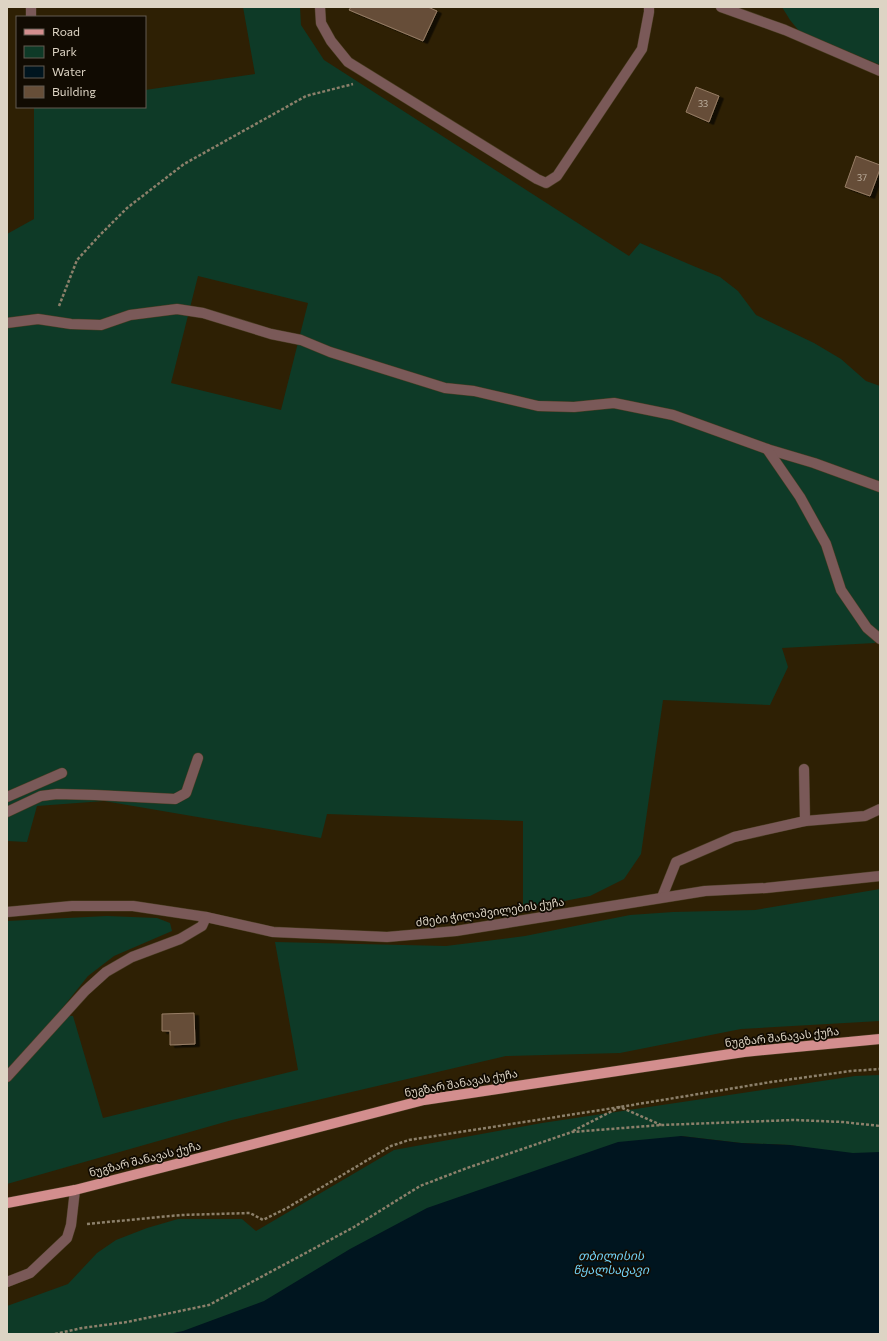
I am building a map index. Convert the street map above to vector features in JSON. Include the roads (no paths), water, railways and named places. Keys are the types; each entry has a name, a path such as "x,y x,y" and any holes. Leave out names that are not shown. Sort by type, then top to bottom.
{"main road":[{"name":"ნუგზარ შანავას ქუჩა","path":"7,1203 75,1190 424,1100 744,1052 880,1039"}],"street":[{"path":"320,7 321,23 331,41 348,62 537,179 546,183 557,176 642,49 649,7"},
{"path":"721,7 742,10 880,71"},
{"path":"7,323 38,319 71,324 101,325 130,314 177,309 203,313 271,334 301,340 330,352 446,388 474,391 538,406 574,407 614,403 673,415 767,449 814,463 880,487"},
{"path":"767,449 800,497 826,544 842,590 867,628 880,639"},
{"path":"7,812 41,796 57,794 175,799 186,793 198,758"},
{"path":"804,769 805,821"},
{"path":"7,797 62,773"},
{"path":"662,897 676,862 734,837 805,821 865,816 880,809"},
{"name":"ძმები ჭილაშვილების ქუჩა","path":"7,912 72,906 133,906 206,916 273,932 387,937 456,931 705,891 766,888 880,876"},
{"path":"7,1077 86,991 106,972 132,957 180,939 202,926 206,916"},
{"path":"7,1282 30,1273 67,1238 71,1225 75,1190"}],"water":[{"name":"თბილისის წყალსაცავი","path":"681,1136 741,1143 790,1145 853,1153 880,1152 880,1334 168,1334 183,1331 264,1301 350,1249 427,1208 618,1142"}]}
